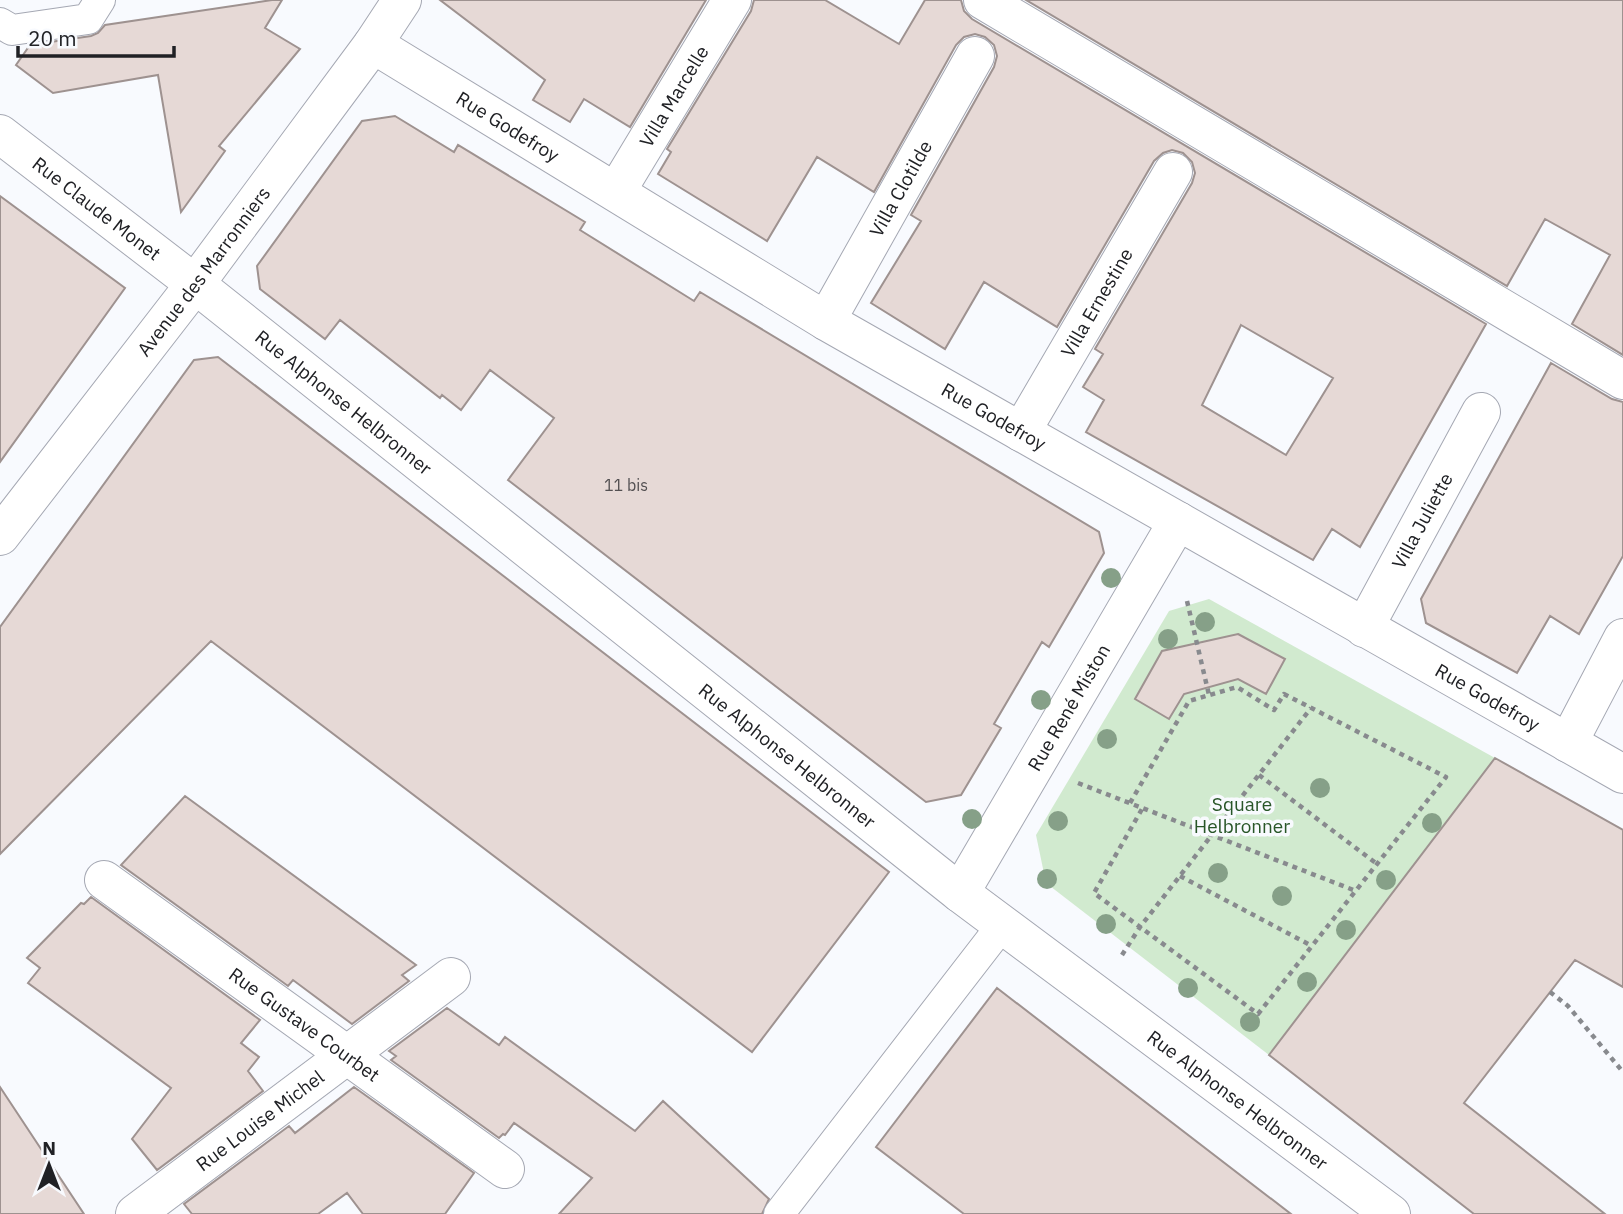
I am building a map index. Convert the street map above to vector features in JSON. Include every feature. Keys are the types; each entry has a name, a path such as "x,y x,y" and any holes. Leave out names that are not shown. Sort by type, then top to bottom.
{"street":[{"name":"Avenue des Marronniers","path":"0,536 195,284 373,44 402,0"},
{"name":"Villa Marcelle","path":"616,192 732,0"},
{"path":"984,0 1623,380"},
{"name":"Rue Godefroy","path":"373,44 826,321 1623,774"},
{"name":"Villa Clotilde","path":"826,321 975,56"},
{"name":"Rue Claude Monet","path":"0,134 195,284"},
{"name":"Villa Ernestine","path":"1021,432 1173,172"},
{"name":"Rue Alphonse Helbronner","path":"195,284 960,893 1391,1214"},
{"name":"Villa Juliette","path":"1364,628 1481,412"},
{"name":"Rue René Miston","path":"960,893 1178,522"},
{"path":"1568,743 1623,638"},
{"name":"Rue Gustave Courbet","path":"104,880 505,1169"},
{"name":"Rue Louise Michel","path":"135,1214 451,977"}],"lane":[{"path":"4,33 88,19 100,0"},
{"path":"779,1214 1003,924"}],"path":[{"path":"1188,594 1186,605 1209,695"},
{"path":"1129,803 1189,701 1237,687 1274,710 1284,694 1446,776 1258,1014 1094,893 1142,808"},
{"path":"1096,994 1140,927 1311,708"},
{"path":"1034,767 1356,891"},
{"path":"1259,775 1377,864"},
{"path":"1180,876 1312,946"},
{"path":"1550,992 1568,1006 1623,1072"}],"green space":[{"name":"Square Helbronner","path":"1209,599 1495,758 1269,1055 1046,883 1036,835 1169,611"}],"building":[{"path":"282,0 265,28 300,49 219,146 225,151 181,212 158,75 53,93 16,65 30,45 91,36 105,25"},
{"path":"440,0 706,0 630,127 584,99 570,122 533,100 545,80"},
{"path":"754,0 825,0 899,44 925,0 961,0 964,11 972,19 1486,324 1360,547 1332,529 1313,560 1086,432 1104,400 1083,387 1103,354 1095,349 1192,183 1195,173 1192,162 1183,153 1172,150 1163,153 1154,161 1057,327 984,282 945,349 871,303 921,221 911,215 994,67 997,56 994,45 985,37 975,34 964,37 956,45 874,192 817,157 767,241 658,174 671,152 667,149 751,11","holes":["1241,325 1333,378 1286,455 1202,405"]},
{"path":"1026,0 1623,0 1623,355 1572,324 1610,255 1545,219 1507,286"},
{"path":"395,116 454,152 458,145 585,222 580,230 694,301 700,292 1099,532 1104,553 1049,647 1042,642 994,724 1001,728 961,795 926,802 508,480 554,418 490,370 461,410 442,395 440,398 340,320 325,339 260,289 257,266 362,121"},
{"path":"0,196 125,288 0,462"},
{"path":"218,357 889,872 752,1052 211,641 0,854 0,627 194,360"},
{"path":"1551,363 1612,399 1623,402 1623,556 1579,634 1550,616 1517,673 1426,623 1421,599"},
{"path":"1238,634 1285,659 1266,694 1238,679 1184,694 1169,719 1135,699 1162,651"},
{"path":"1495,758 1623,830 1623,987 1575,960 1464,1103 1605,1214 1474,1214 1269,1055"},
{"path":"185,796 416,965 402,975 409,981 352,1024 293,980 288,986 121,865"},
{"path":"91,897 260,1020 241,1043 259,1057 248,1071 263,1091 157,1170 132,1139 171,1088 28,983 40,968 27,958 81,903 84,904"},
{"path":"997,988 1291,1214 964,1214 876,1147"},
{"path":"447,1008 499,1045 505,1037 635,1131 663,1101 769,1199 762,1214 559,1214 592,1178 514,1123 505,1135 499,1138 391,1060 396,1056 389,1051"},
{"path":"0,1087 84,1214 0,1214"},
{"path":"354,1087 474,1173 445,1214 363,1214 347,1193 318,1214 192,1214 184,1204 289,1126 295,1133"}]}
